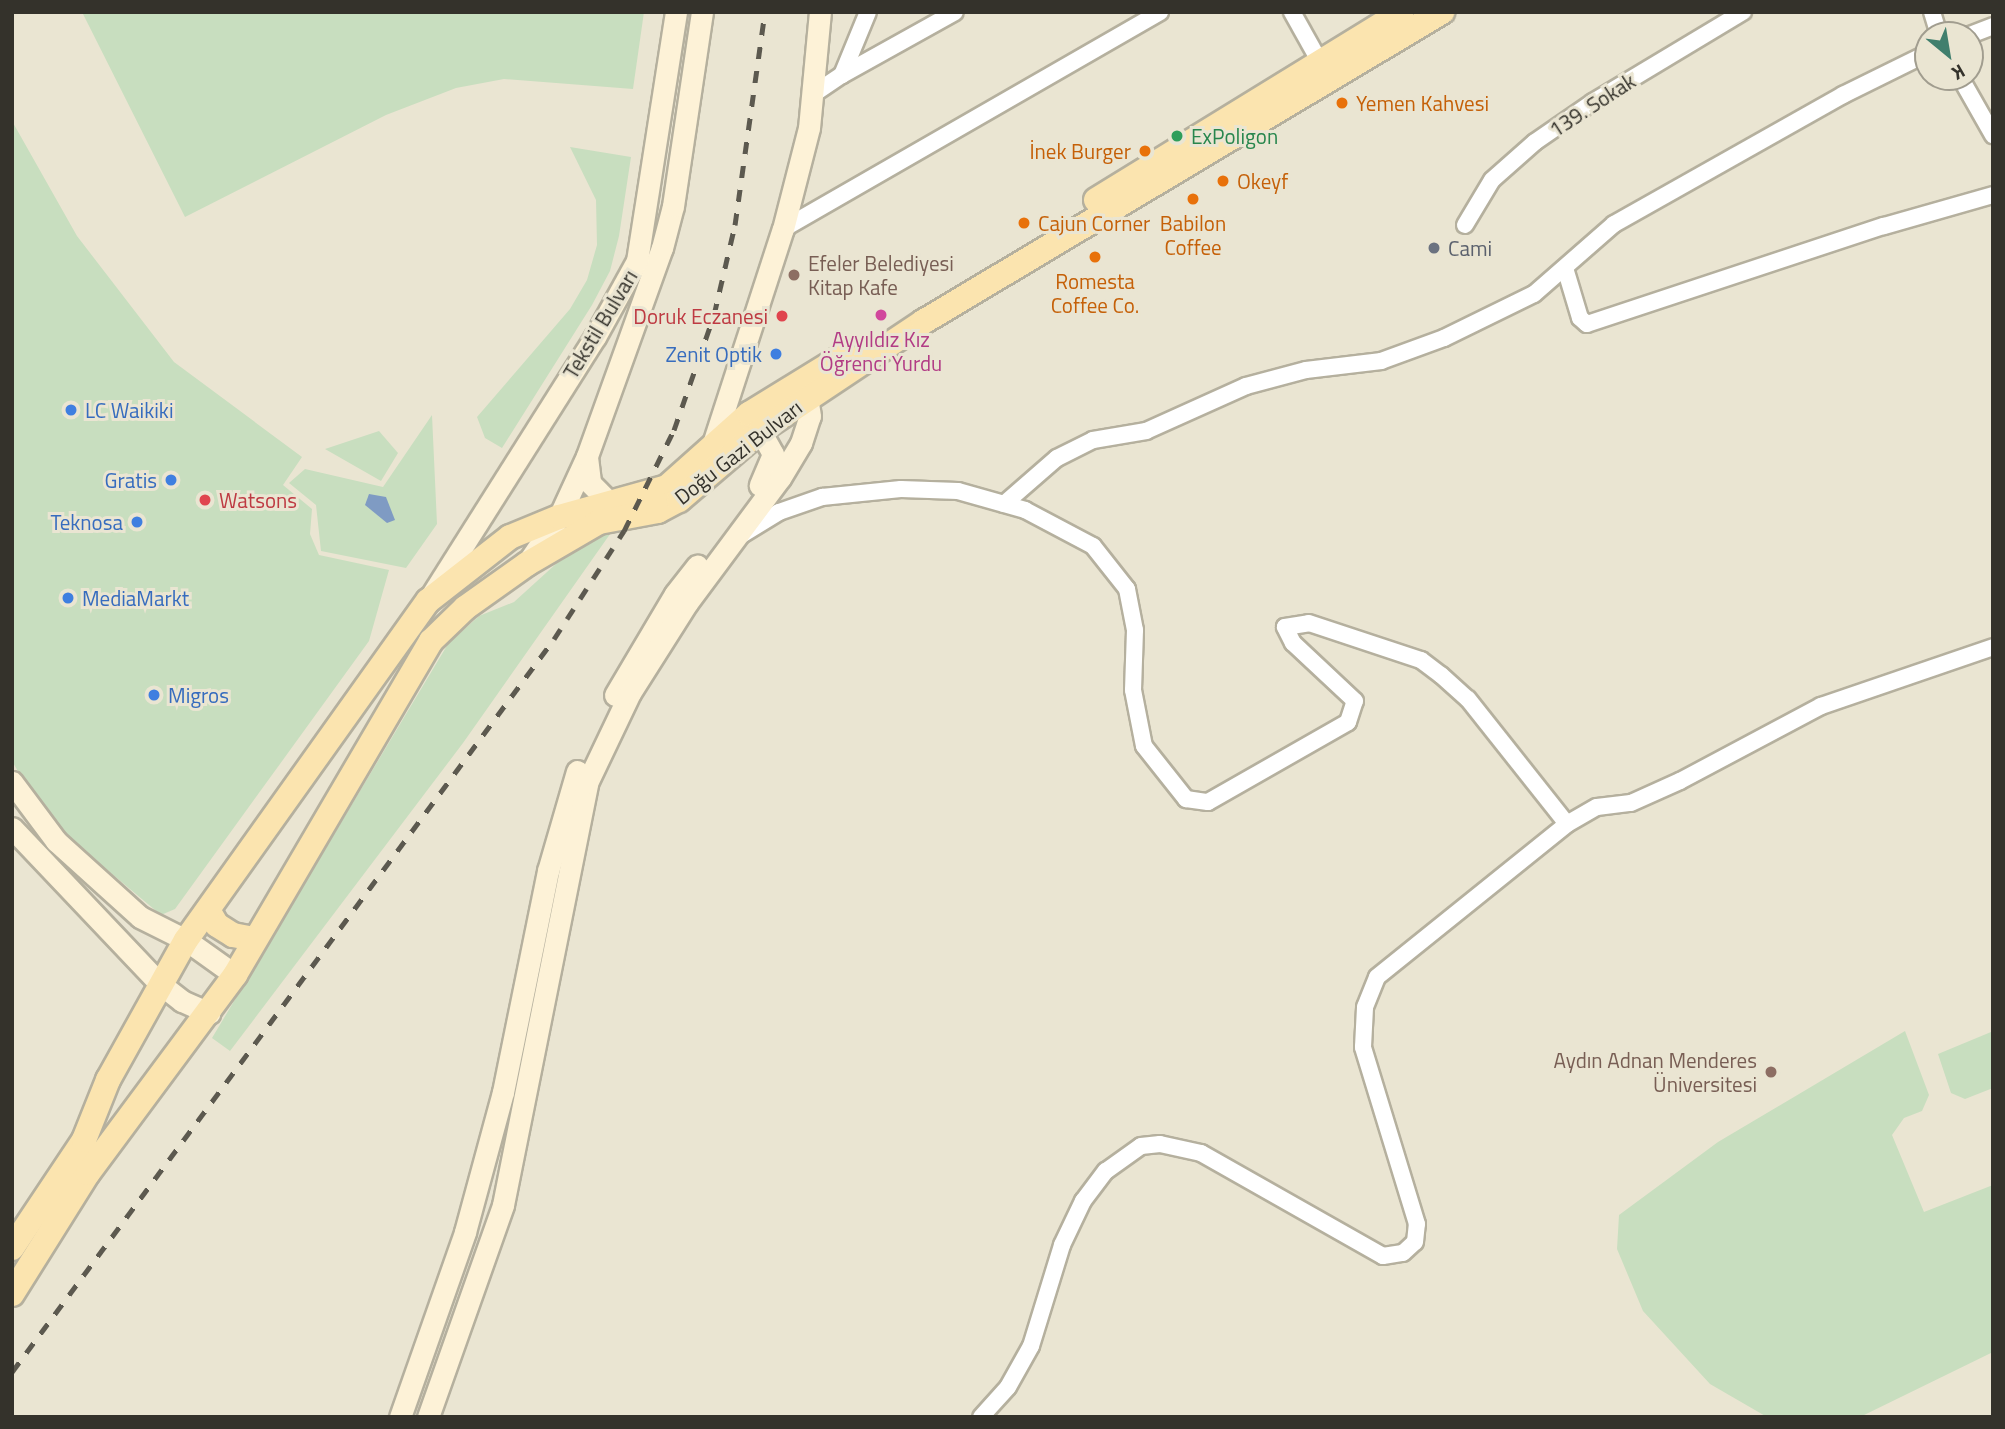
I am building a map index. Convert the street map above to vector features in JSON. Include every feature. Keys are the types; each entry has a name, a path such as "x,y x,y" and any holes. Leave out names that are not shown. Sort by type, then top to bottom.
{"main road":[{"path":"12,1248 84,1140 108,1080 159,983 186,940 428,601 510,537 559,517 667,487 709,453 755,422 1325,71 1402,12"},
{"name":"Doğu Gazi Bulvarı","path":"12,1294 88,1173 235,975 431,641 465,608 527,564 599,522 658,511 679,500 755,422 807,398 1325,71 1442,12"},
{"path":"208,910 217,925 233,935 254,939"}],"street":[{"name":"Tekstil Bulvarı","path":"428,601 595,337 637,261 676,12"},
{"name":"Tekstil Bulvarı","path":"527,564 559,517 587,456 673,206 702,12"},
{"path":"709,453 783,229 809,128 821,12"},
{"path":"842,75 868,12"},
{"path":"812,95 842,75 955,12"},
{"path":"783,229 1160,12"},
{"path":"1292,12 1325,71"},
{"name":"139. Sokak","path":"1465,225 1492,180 1535,142 1743,12"},
{"path":"1004,504 1057,458 1093,440 1146,431 1247,386 1306,370 1381,361 1444,338 1534,294 1614,224 1843,95 1914,60"},
{"path":"1968,91 1993,135"},
{"path":"1565,268 1580,318 1587,324 1884,226 1993,195"},
{"path":"595,337 614,339 625,350"},
{"path":"428,1417 503,1205 587,783 630,693 687,603 801,443 810,416 807,398"},
{"path":"400,1417 472,1206 503,1092 548,872 576,772 629,668 668,605 766,476 773,454 755,422"},
{"path":"587,456 590,482 609,502"},
{"path":"734,539 779,512 822,497 901,489 947,490 1004,504 1093,546 1127,589 1135,630 1133,690 1144,746 1186,799 1208,802 1348,722 1355,701 1293,643 1285,627 1309,622 1421,660 1441,675 1468,699 1567,824"},
{"path":"981,1417 1008,1387 1031,1346 1062,1245 1083,1201 1106,1171 1140,1146 1160,1144 1201,1153 1383,1255 1403,1253 1415,1242 1418,1224 1363,1047 1365,1007 1377,977 1567,824 1597,807 1631,803 1680,781 1821,706 1993,648"},
{"path":"12,782 56,841 140,917 186,940 235,975"},
{"path":"12,828 159,983 182,1001 209,1013"}],"green space":[{"path":"82,12 644,12 633,89 504,79 456,88 386,115 185,217"},
{"path":"12,121 77,236 174,362 302,457 283,485 312,509 310,534 319,555 389,570 369,641 175,909 161,915 45,818 12,761"},
{"path":"570,147 631,157 619,236 610,271 592,305 502,448 485,438 477,417 570,309 587,280 597,245 596,200"},
{"path":"432,415 437,524 406,568 321,551 316,505 289,483 305,469 383,487"},
{"path":"379,431 398,453 381,481 325,449"},
{"path":"615,527 463,743 230,1051 212,1038 448,644 479,616 514,602 590,533"},
{"path":"1905,1031 1929,1095 1922,1111 1904,1118 1892,1135 1924,1212 1993,1185 1993,1352 1860,1417 1767,1417 1710,1384 1643,1311 1617,1249 1619,1215 1718,1142"},
{"path":"1991,1032 1993,1088 1965,1099 1951,1093 1938,1054"}],"water":[{"path":"369,494 386,497 395,520 387,523 365,505"}],"railway":[{"path":"12,1372 554,639 624,531 674,430 714,315 735,225 765,12"}],"place":[{"name":"Yemen Kahvesi","path":"1342,103"},
{"name":"ExPoligon","path":"1177,136"},
{"name":"İnek Burger","path":"1145,151"},
{"name":"Okeyf","path":"1223,181"},
{"name":"Babilon Coffee","path":"1193,199"},
{"name":"Cajun Corner","path":"1024,223"},
{"name":"Cami","path":"1434,248"},
{"name":"Romesta Coffee Co.","path":"1095,257"},
{"name":"Efeler Belediyesi Kitap Kafe","path":"794,275"},
{"name":"Ayyıldız Kız Öğrenci Yurdu","path":"881,315"},
{"name":"Doruk Eczanesi","path":"782,316"},
{"name":"Zenit Optik","path":"776,354"},
{"name":"LC Waikiki","path":"71,410"},
{"name":"Gratis","path":"171,480"},
{"name":"Watsons","path":"205,500"},
{"name":"Teknosa","path":"137,522"},
{"name":"MediaMarkt","path":"68,598"},
{"name":"Migros","path":"154,695"},
{"name":"Aydın Adnan Menderes Üniversitesi","path":"1771,1072"}]}
